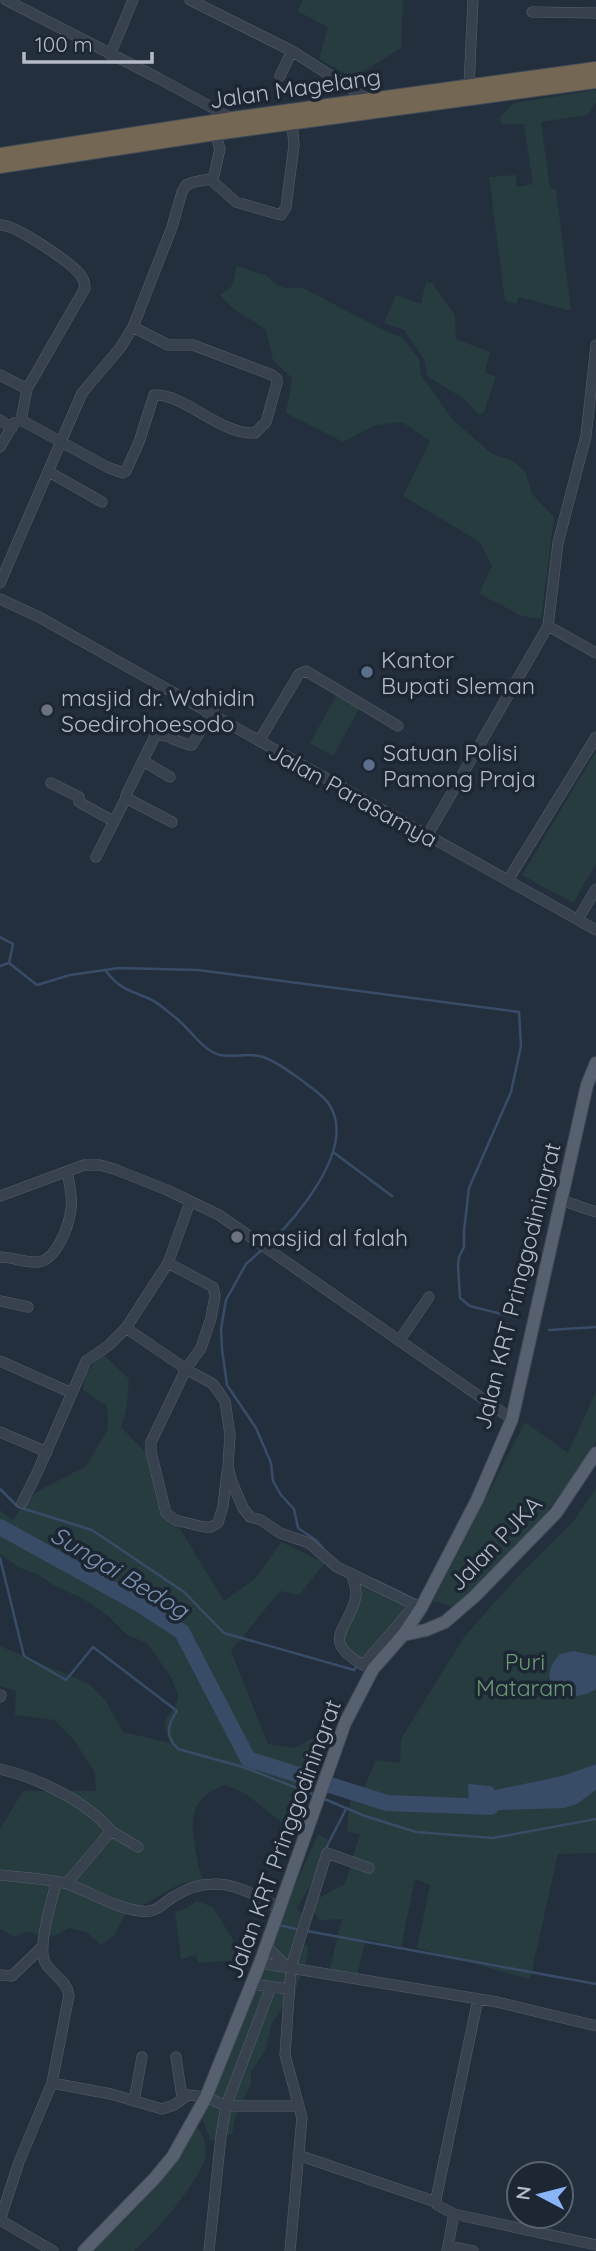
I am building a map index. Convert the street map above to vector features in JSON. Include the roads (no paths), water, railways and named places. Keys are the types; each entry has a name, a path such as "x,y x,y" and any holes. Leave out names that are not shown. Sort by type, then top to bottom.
{"highway":[{"name":"Jalan Magelang","path":"0,166 292,123 537,83 596,69"},
{"name":"Jalan Magelang","path":"0,155 233,119 469,87 596,81"}],"main road":[{"name":"Jalan KRT Pringgodiningrat","path":"84,2251 155,2178 173,2155 206,2097 260,1963 345,1723 373,1669 403,1634 477,1500 512,1419 587,1085 596,1063"},
{"name":"Jalan PJKA","path":"403,1634 441,1624 474,1597 556,1513 596,1453"}],"street":[{"path":"190,0 292,51 371,101"},
{"path":"469,87 473,0"},
{"path":"10,1 233,119"},
{"path":"110,55 128,2"},
{"path":"532,12 596,13"},
{"path":"280,76 292,51"},
{"path":"210,179 236,202 277,214 284,213 295,145 292,123"},
{"path":"0,583 82,393 120,348 133,327 172,227 182,192 186,185 210,179 214,175 220,149 215,133"},
{"path":"0,225 10,225 31,237 78,272 85,283 85,288 27,389 21,420 12,428 0,447"},
{"path":"21,420 122,473 126,471 139,442 154,395 190,408 233,431 255,433 267,422 277,383 277,379 272,375 193,345 168,345 133,327"},
{"path":"427,836 548,626 558,543 586,436 596,345"},
{"path":"0,376 27,389"},
{"path":"0,420 12,428"},
{"path":"49,472 102,502"},
{"name":"Jalan Parasamya","path":"0,599 39,617 596,930"},
{"path":"548,626 596,653"},
{"path":"259,741 299,674 306,671 398,726"},
{"path":"96,857 158,734 187,745 194,744 219,697"},
{"path":"508,880 596,737"},
{"path":"143,761 170,777"},
{"path":"51,783 79,797 79,802 113,821"},
{"path":"126,798 172,822"},
{"path":"578,919 596,889"},
{"path":"0,1196 84,1165 100,1165 167,1190 219,1215 278,1254 512,1419"},
{"path":"0,1257 37,1262 48,1259 53,1253 71,1209 67,1171"},
{"path":"561,1200 596,1212"},
{"path":"22,1503 86,1362 126,1328 168,1263 190,1202"},
{"path":"126,1328 186,1369 213,1384 225,1401 230,1435 228,1467 223,1506 218,1523 211,1527 175,1520 166,1513 150,1447 186,1369 201,1348 215,1296 213,1287 168,1263"},
{"path":"399,1341 429,1297"},
{"path":"0,1301 28,1307"},
{"path":"1,1363 72,1393"},
{"path":"0,1432 47,1452"},
{"path":"228,1467 243,1508 250,1517 261,1520 280,1533 309,1543 330,1562 418,1606 363,1665 343,1652 340,1646 341,1631 355,1601 356,1590 351,1573"},
{"path":"0,1769 39,1781 70,1799 106,1824 111,1831 138,1847"},
{"path":"53,2251 0,2220 19,2162 52,2083 69,1995 67,1987 42,1957 42,1947 62,1883 111,1831"},
{"path":"289,2251 302,2118 285,2055 289,1967 327,1853 369,1868"},
{"path":"0,1875 62,1883 98,1898 144,1912 157,1910 175,1896 194,1887 212,1883 238,1886 278,1908"},
{"path":"266,1946 289,1967"},
{"path":"0,1975 12,1976 42,1947"},
{"path":"260,1963 478,1998 596,2026"},
{"path":"251,1984 289,1989"},
{"path":"214,2251 209,2251 226,2106 271,1987"},
{"path":"436,2203 478,1998"},
{"path":"134,2101 142,2057"},
{"path":"176,2057 182,2097"},
{"path":"52,2083 162,2109 174,2105 188,2095 206,2097 226,2106 299,2106"},
{"path":"298,2155 436,2203 440,2208 454,2214 596,2245"},
{"path":"454,2214 447,2248 473,2251"},
{"path":"565,2251 567,2238"}],"water":[{"path":"574,1651 596,1656 596,1689 573,1696 556,1690 549,1675 560,1654"},
{"path":"596,1764 596,1790 577,1804 564,1808 469,1811 468,1784 491,1786 495,1790 562,1776"}],"waterway":[{"path":"0,937 13,944 9,963"},
{"path":"0,966 9,963 37,985 70,975 119,968 198,970 519,1012 521,1046 511,1092 469,1188 464,1247 458,1266 460,1298 470,1306 517,1318"},
{"path":"106,971 121,986 160,1005 214,1053 269,1059 317,1092 331,1107 337,1129 328,1165 306,1202 268,1245"},
{"path":"333,1152 392,1196"},
{"path":"263,1249 246,1264 226,1300 221,1329 227,1385 256,1428 271,1463 273,1481 294,1509 298,1528 317,1541 327,1553"},
{"path":"549,1330 596,1327"},
{"path":"0,1489 18,1507 92,1530 184,1592 224,1633 354,1670 357,1666"},
{"name":"Sungai Bedog","path":"0,1527 141,1605 182,1632 248,1759 387,1803 491,1807"},
{"path":"0,1558 24,1656 66,1680 93,1647 177,1711 171,1721 169,1735 178,1749 243,1767 315,1795"},
{"path":"375,1580 416,1600"},
{"path":"322,1798 365,1816 416,1832 493,1838 596,1819"},
{"path":"325,1850 346,1809"},
{"path":"279,1925 300,1930"},
{"path":"307,1931 596,1984"}],"place":[{"name":"Kantor Bupati Sleman","path":"367,672"},
{"name":"masjid dr. Wahidin Soedirohoesodo","path":"47,710"},
{"name":"Satuan Polisi Pamong Praja","path":"369,765"},
{"name":"masjid al falah","path":"237,1237"}],"park label":[{"name":"Puri Mataram","path":"525,1674"}]}
